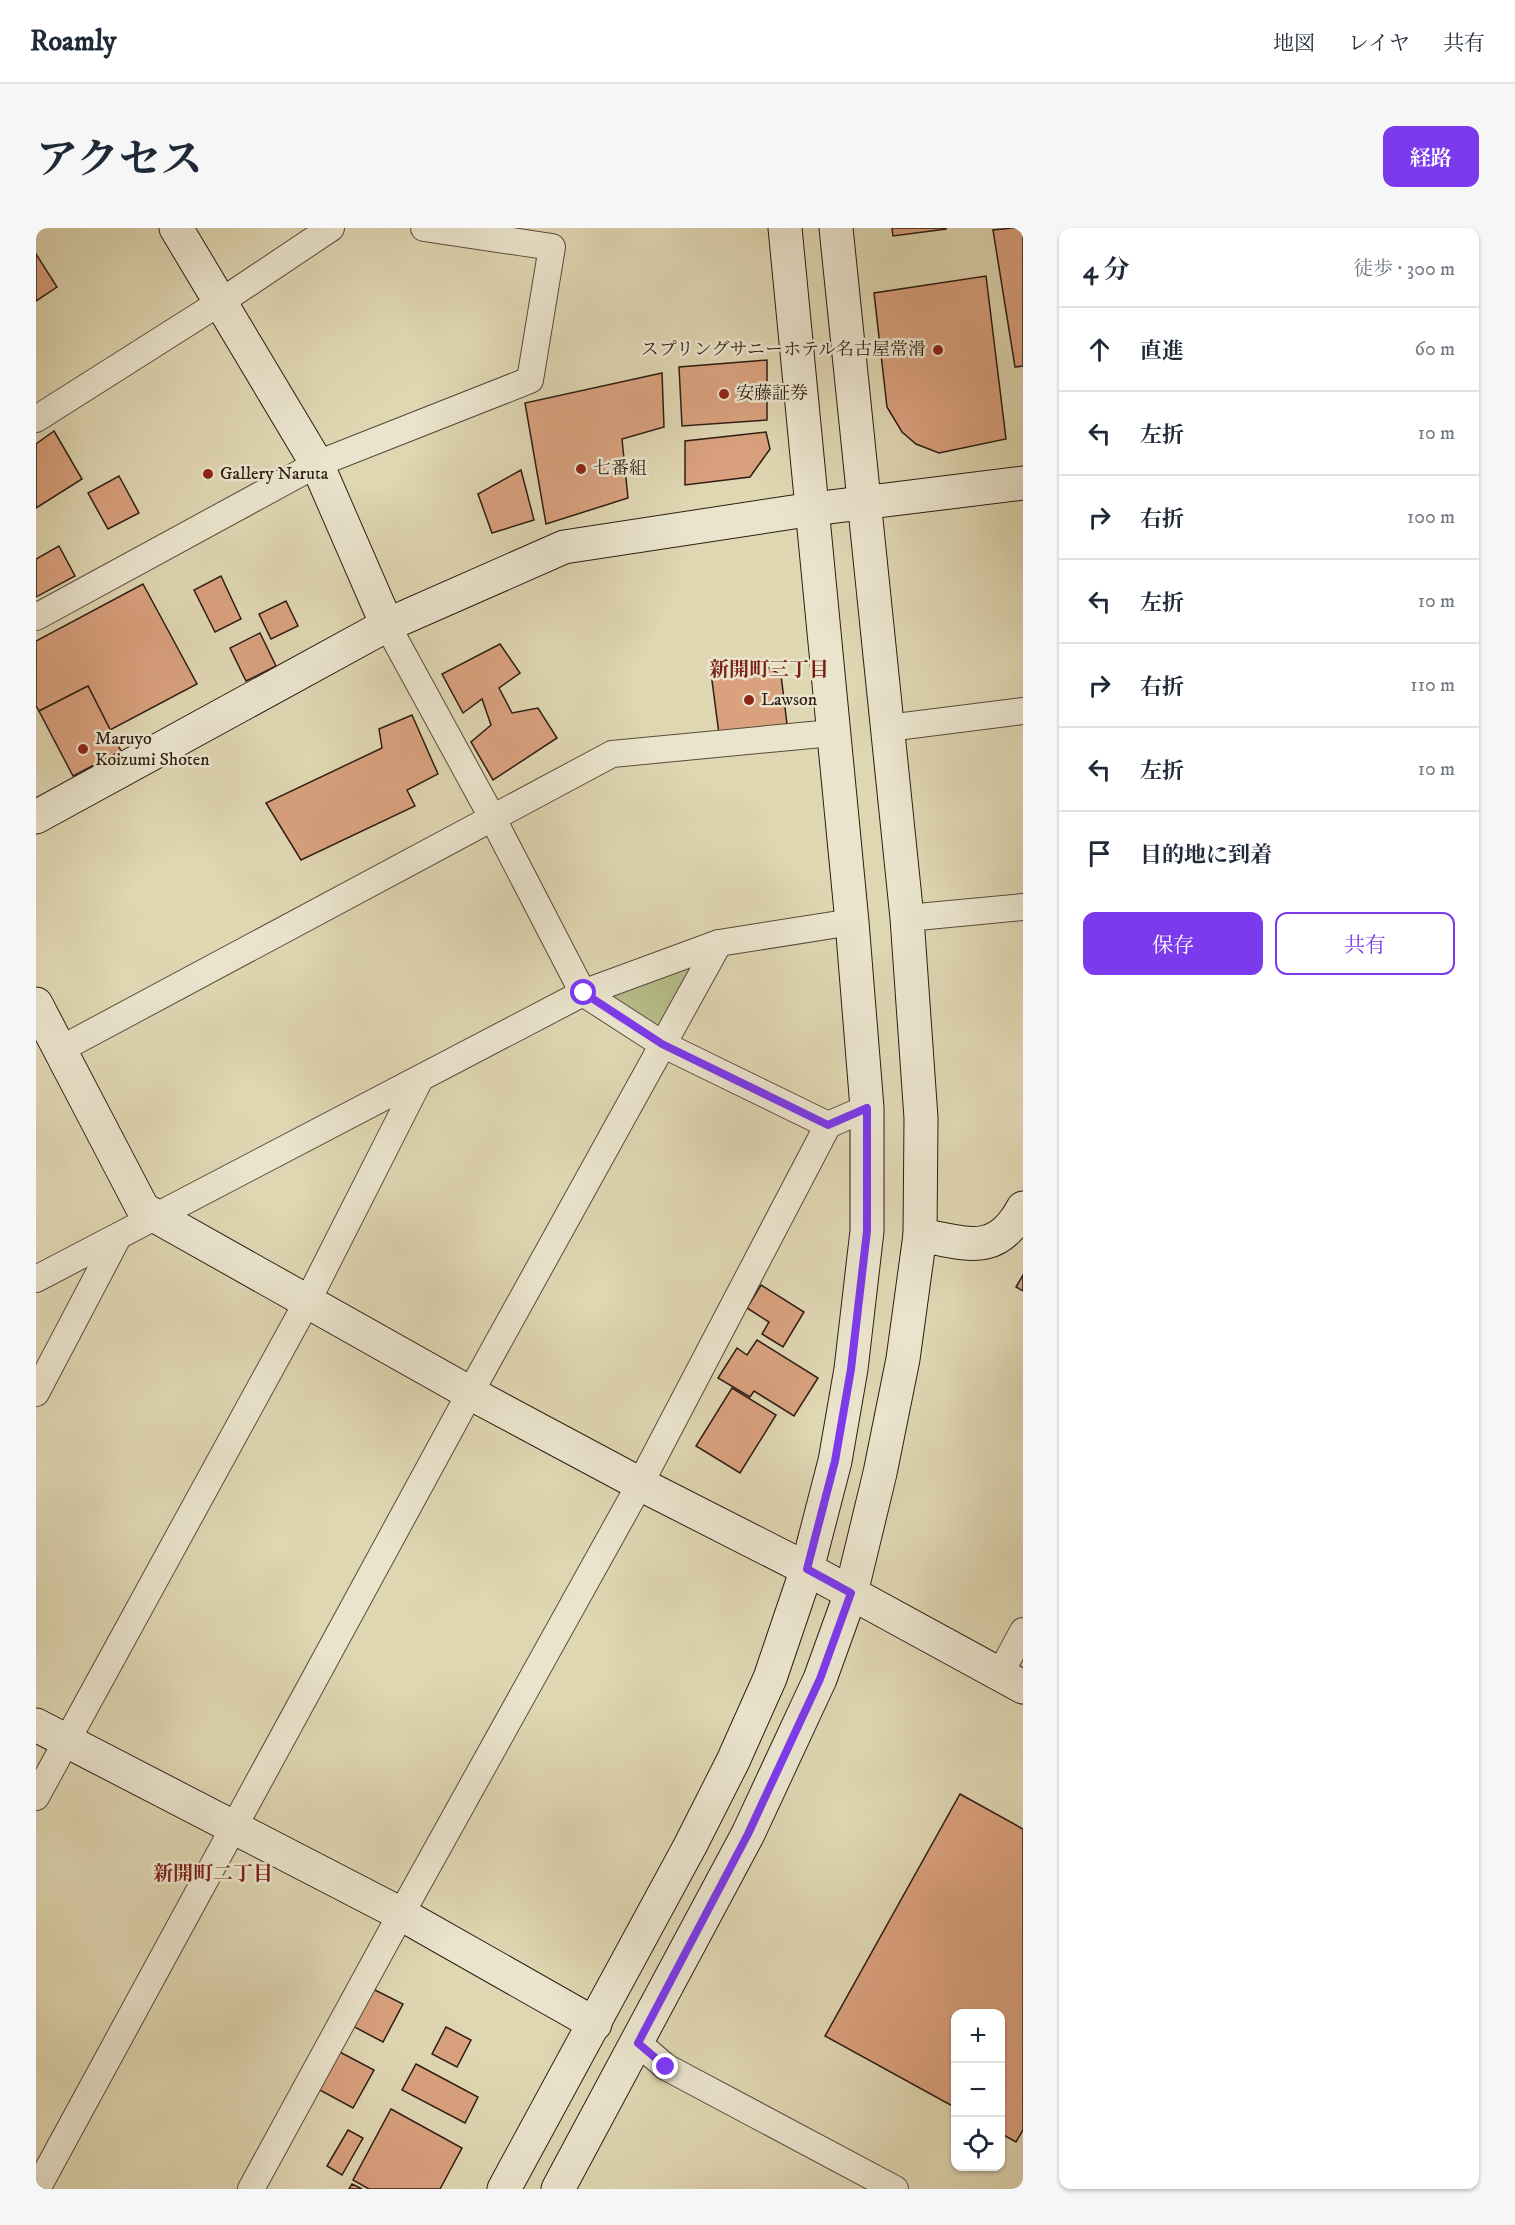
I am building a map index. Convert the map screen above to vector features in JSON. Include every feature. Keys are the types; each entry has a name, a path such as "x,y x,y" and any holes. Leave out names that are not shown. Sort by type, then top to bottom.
{"street":[{"path":"176,228 316,464 387,625 493,819 584,993 662,1044 828,1125"},
{"path":"36,419 219,303 331,228"},
{"path":"36,617 316,464 530,380 552,247 424,228"},
{"path":"504,2189 734,1761 770,1678 807,1569 835,1461 851,1369 867,1231 867,1108 852,922 785,228"},
{"path":"558,2189 748,1834 820,1679 851,1593 880,1473 903,1359 920,1235 921,1118 907,918 836,228"},
{"path":"36,817 387,625 564,547 813,509 1023,483"},
{"path":"888,728 1023,711"},
{"path":"61,1049 612,754 832,733"},
{"path":"907,918 1023,907"},
{"path":"36,1280 584,993 718,943 852,922"},
{"path":"37,2189 470,1393 718,943"},
{"path":"36,1004 143,1209 470,1393 639,1484 807,1569 1011,1681 1023,1631"},
{"path":"36,1797 307,1302 420,1079"},
{"path":"251,2189 639,1484 828,1125 867,1108"},
{"path":"920,1235 975,1245 998,1239 1021,1216"},
{"path":"36,1393 118,1237"},
{"path":"36,1725 401,1914 594,2024"},
{"path":"638,2043 666,2067 895,2189"}],"green space":[{"path":"719,943 662,1044 584,993"}],"building":[{"path":"892,228 946,228 946,229 893,236"},
{"path":"1023,228 1023,366 1015,367 993,230"},
{"path":"36,254 57,287 36,301"},
{"name":"スプリングサニーホテル名古屋常滑","path":"986,276 1006,439 939,453 916,444 902,432 887,407 874,293"},
{"name":"安藤証券","path":"767,360 767,420 682,426 679,367"},
{"name":"七番組","path":"662,373 664,427 622,439 628,498 546,524 525,403"},
{"path":"54,431 82,479 36,508 36,444"},
{"path":"766,432 770,449 750,477 685,485 685,441"},
{"path":"521,470 534,520 492,533 478,494"},
{"path":"119,476 139,513 108,529 88,493"},
{"path":"59,546 75,576 36,597 36,559"},
{"path":"221,576 241,619 215,632 194,590"},
{"path":"143,584 197,684 110,730 88,686 39,711 36,706 36,641"},
{"path":"286,601 298,626 271,639 259,614"},
{"path":"260,633 276,666 246,681 230,648"},
{"path":"500,644 520,673 499,688 512,713 538,708 557,738 493,780 471,742 491,725 482,699 463,713 442,674"},
{"name":"Lawson","path":"764,665 781,675 787,724 719,734 711,673"},
{"path":"88,686 121,751 73,776 39,711"},
{"path":"412,715 438,774 407,790 415,806 301,860 266,803 382,748 379,729"},
{"path":"1023,1275 1023,1291 1016,1287"},
{"path":"761,1285 804,1312 783,1347 762,1334 769,1322 747,1308"},
{"path":"757,1340 818,1378 794,1416 754,1391 750,1397 718,1378 737,1348 747,1355"},
{"path":"732,1388 776,1415 740,1473 696,1446"},
{"path":"960,1794 1023,1829 1023,2130 1016,2142 1005,2136 1005,2009 951,2009 951,2105 825,2036"},
{"path":"365,1985 403,2004 383,2042 345,2022"},
{"path":"446,2027 471,2040 457,2067 432,2054"},
{"path":"336,2050 374,2070 353,2108 316,2088"},
{"path":"416,2064 478,2097 465,2123 402,2090"},
{"path":"391,2109 462,2148 440,2189 369,2189 353,2180"},
{"path":"348,2130 363,2138 342,2175 327,2166"},
{"path":"352,2184 362,2189 349,2189"}],"place":[{"name":"スプリングサニーホテル名古屋常滑","path":"938,350"},
{"name":"安藤証券","path":"724,394"},
{"name":"七番組","path":"581,469"},
{"name":"Gallery Naruta","path":"208,474"},
{"name":"Lawson","path":"749,700"},
{"name":"Maruyo Koizumi Shoten","path":"83,749"}],"district":[{"name":"新開町三丁目","path":"769,670"},
{"name":"新開町二丁目","path":"213,1874"}],"route":[{"path":"584,993 662,1044 828,1125 867,1108 867,1231 851,1369 835,1461 807,1569 851,1593 820,1679 748,1834 638,2043 666,2067"}]}
